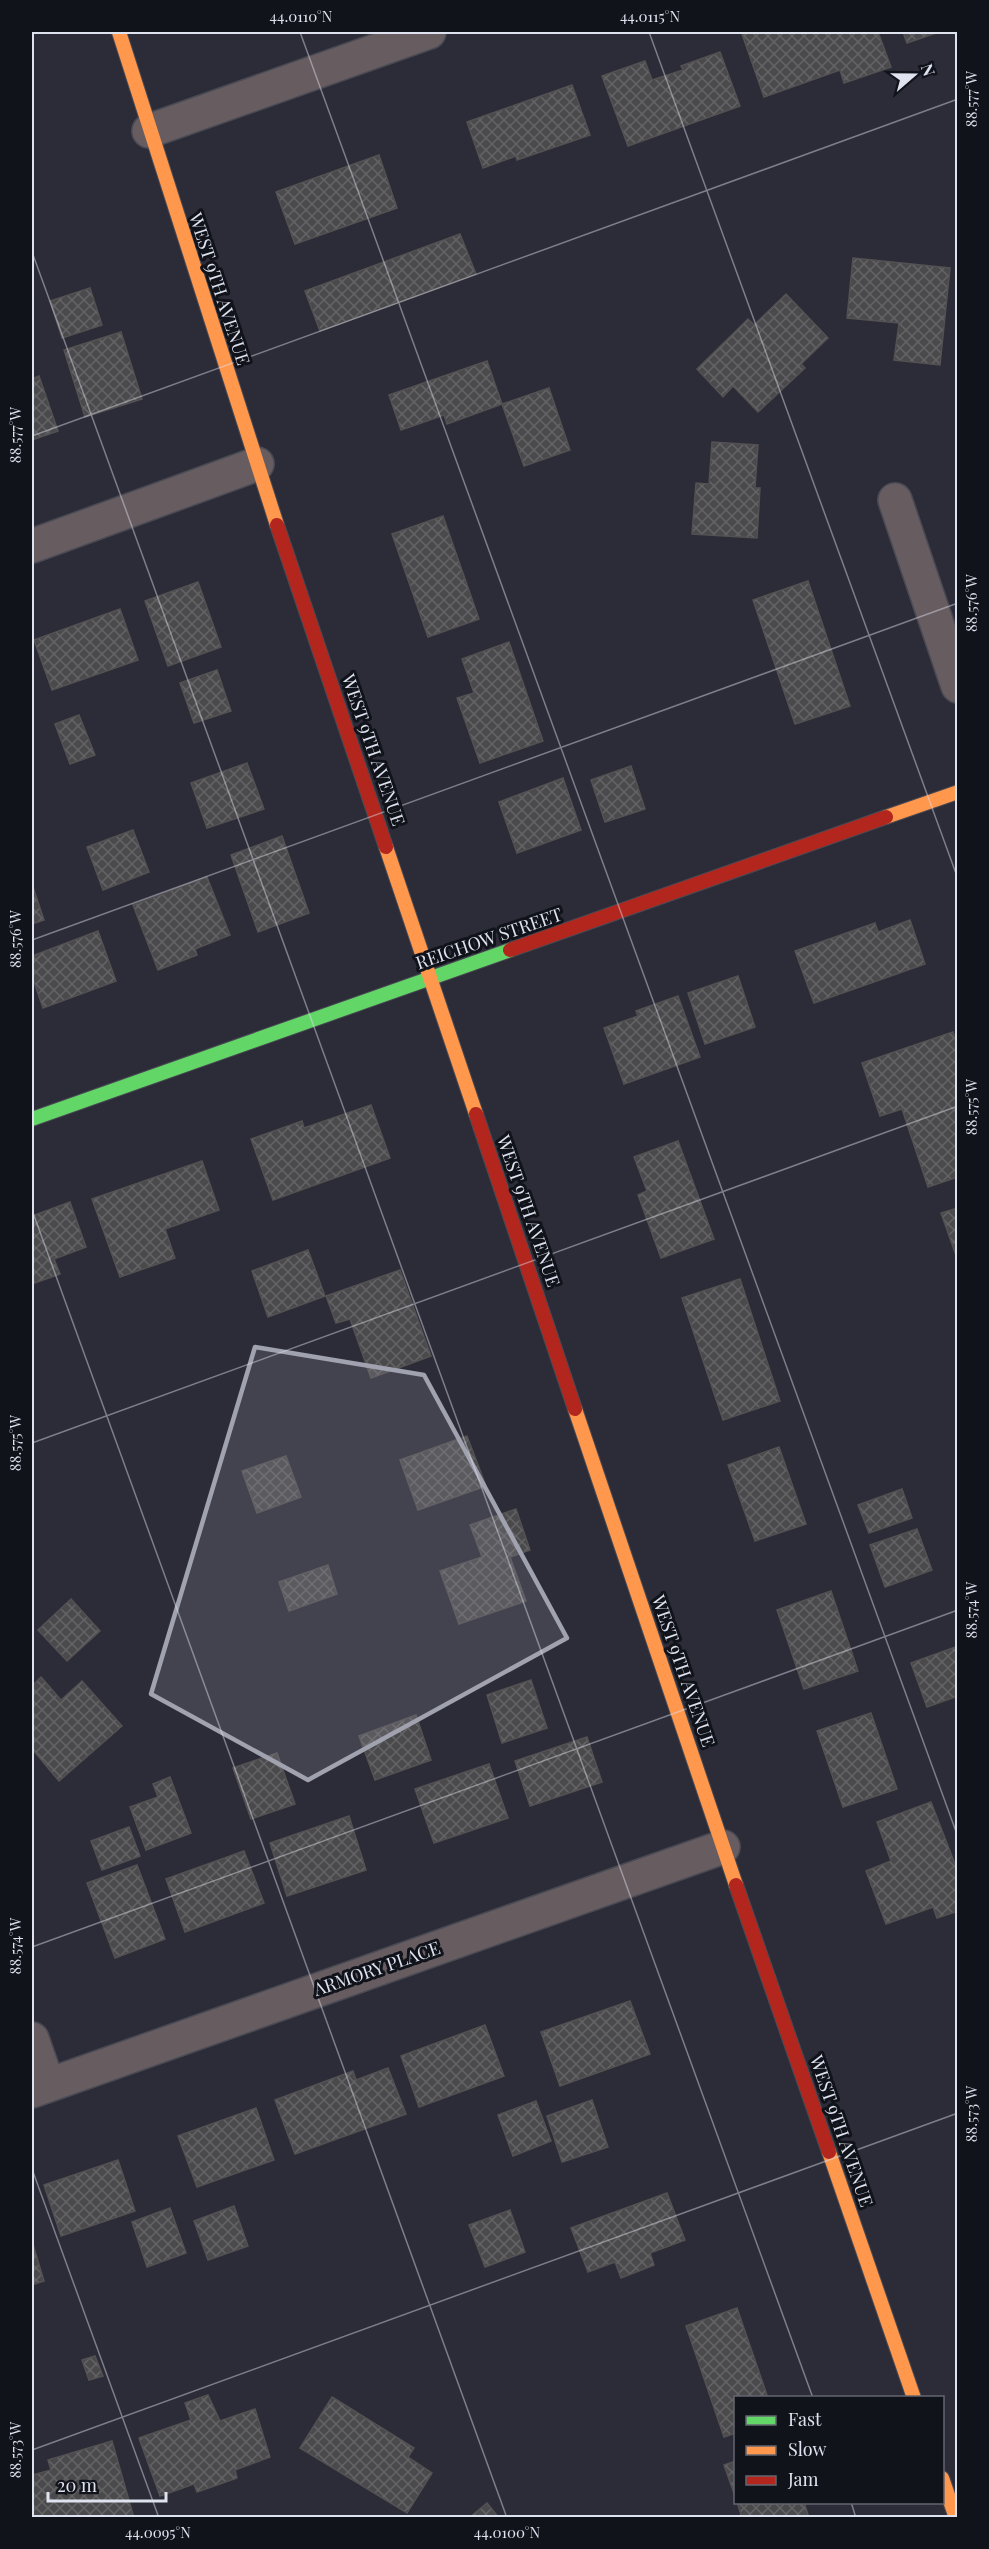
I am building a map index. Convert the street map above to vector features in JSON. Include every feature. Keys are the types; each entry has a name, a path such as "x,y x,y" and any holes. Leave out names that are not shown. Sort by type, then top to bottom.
{"main road":[{"name":"WEST 9TH AVENUE","path":"119,32 257,464 723,1847 915,2396"},
{"name":"REICHOW STREET","path":"32,1119 957,792"},
{"path":"944,2484 956,2517"}],"street":[{"path":"149,131 429,32"},
{"path":"32,546 257,464"},
{"path":"895,500 957,686"},
{"name":"ARMORY PLACE","path":"40,2088 723,1847"},
{"path":"32,2039 40,2088"}],"highlighted area":[{"path":"255,1347 424,1375 567,1638 308,1780 151,1694"}],"building":[{"path":"750,32 878,32 891,67 844,83 840,70 764,97 742,34"},
{"path":"903,32 939,32 907,43"},
{"path":"720,52 740,106 628,146 602,76 645,61 652,80 683,70 681,66"},
{"path":"572,85 590,135 517,160 516,156 483,168 467,122"},
{"path":"379,155 397,208 295,244 276,192"},
{"path":"460,234 476,274 320,331 305,291"},
{"path":"853,258 950,268 940,365 894,360 899,323 847,318"},
{"path":"90,288 102,325 62,338 50,301"},
{"path":"786,294 828,338 801,364 805,368 758,412 733,386 723,397 697,369 748,319 754,325"},
{"path":"121,332 142,399 85,417 64,350"},
{"path":"487,361 502,404 447,424 444,415 401,430 389,395"},
{"path":"39,376 58,431 32,440 32,379"},
{"path":"549,388 570,450 524,466 502,404"},
{"path":"712,442 758,445 755,488 760,488 757,538 692,534 696,483 709,484"},
{"path":"443,516 479,619 428,637 392,534"},
{"path":"808,581 850,706 795,724 753,600"},
{"path":"198,582 221,647 168,666 145,601"},
{"path":"120,609 138,660 52,690 34,640"},
{"path":"509,642 543,741 480,763 457,698 474,693 462,659"},
{"path":"217,670 231,711 194,723 180,683"},
{"path":"79,715 95,755 70,764 55,724"},
{"path":"247,763 264,809 207,828 191,783"},
{"path":"631,766 645,809 605,822 591,780"},
{"path":"563,778 581,830 517,853 499,802"},
{"path":"133,830 149,872 103,890 87,847"},
{"path":"282,836 309,913 258,932 231,855"},
{"path":"207,877 230,935 195,949 197,955 158,970 133,905"},
{"path":"32,884 44,920 32,924"},
{"path":"910,920 925,964 814,1003 795,951 875,923 878,932"},
{"path":"98,931 116,981 43,1008 32,976 32,956"},
{"path":"738,976 755,1027 705,1044 688,993"},
{"path":"678,996 700,1057 624,1084 604,1028 638,1016 636,1011"},
{"path":"953,1032 958,1046 958,1090 954,1091 958,1102 958,1177 928,1187 902,1109 880,1116 862,1063"},
{"path":"371,1105 390,1158 273,1200 251,1139 302,1121 304,1128"},
{"path":"678,1141 714,1239 661,1258 638,1195 647,1191 634,1157"},
{"path":"202,1161 219,1210 165,1229 175,1258 120,1277 92,1199"},
{"path":"70,1202 86,1247 54,1259 60,1274 32,1284 32,1216"},
{"path":"958,1208 958,1261 941,1213"},
{"path":"308,1250 325,1296 268,1317 252,1271"},
{"path":"400,1270 431,1356 371,1378 350,1319 336,1323 326,1296"},
{"path":"740,1279 780,1401 723,1420 682,1298"},
{"path":"467,1436 486,1486 418,1510 400,1460"},
{"path":"779,1447 806,1524 755,1541 728,1465"},
{"path":"286,1456 301,1497 257,1513 242,1471"},
{"path":"902,1489 912,1518 869,1533 858,1505"},
{"path":"516,1509 530,1550 510,1557 526,1601 459,1624 440,1571 482,1557 470,1525"},
{"path":"917,1529 932,1570 885,1587 870,1545"},
{"path":"328,1565 337,1594 289,1611 279,1582"},
{"path":"831,1591 858,1671 804,1689 777,1610"},
{"path":"71,1599 100,1631 67,1661 38,1630"},
{"path":"958,1646 958,1696 927,1707 911,1663"},
{"path":"41,1677 61,1700 82,1681 122,1726 59,1781 32,1749 32,1686"},
{"path":"531,1680 547,1728 502,1743 487,1695"},
{"path":"871,1713 897,1789 843,1807 817,1731"},
{"path":"416,1715 431,1760 375,1780 359,1736"},
{"path":"587,1737 602,1782 530,1806 515,1761"},
{"path":"277,1753 295,1804 251,1819 233,1768"},
{"path":"489,1764 508,1818 434,1843 415,1789"},
{"path":"170,1777 191,1833 146,1850 130,1807 158,1797 153,1784"},
{"path":"931,1802 958,1872 958,1911 937,1918 933,1907 886,1924 866,1871 891,1861 877,1822"},
{"path":"349,1816 366,1870 287,1896 270,1843"},
{"path":"129,1827 140,1856 102,1870 91,1841"},
{"path":"244,1851 264,1903 185,1932 166,1879"},
{"path":"137,1865 165,1939 115,1958 87,1883"},
{"path":"630,2001 650,2054 560,2086 541,2032"},
{"path":"485,2025 504,2076 419,2107 401,2056"},
{"path":"388,2068 406,2114 295,2154 275,2100 353,2071 356,2080"},
{"path":"592,2100 608,2147 562,2162 547,2116"},
{"path":"536,2101 551,2141 513,2156 498,2115"},
{"path":"256,2108 274,2160 197,2187 178,2136"},
{"path":"118,2160 135,2211 61,2236 44,2185"},
{"path":"667,2193 685,2240 650,2253 654,2265 621,2278 615,2262 588,2272 571,2228"},
{"path":"234,2206 248,2246 208,2260 194,2221"},
{"path":"170,2208 186,2253 147,2267 132,2222"},
{"path":"510,2210 525,2252 485,2267 469,2225"},
{"path":"32,2241 44,2281 32,2285"},
{"path":"737,2308 767,2396 734,2396 734,2434 724,2437 686,2326"},
{"path":"95,2356 103,2376 89,2380 82,2360"},
{"path":"208,2395 220,2421 255,2409 270,2457 235,2470 237,2478 197,2492 194,2484 160,2496 139,2438 191,2420 185,2403"},
{"path":"332,2397 414,2448 408,2457 432,2473 407,2513 300,2448"},
{"path":"112,2441 134,2518 35,2518 32,2504 32,2475 51,2470 48,2460"},
{"path":"734,2462 734,2493 724,2465"},
{"path":"487,2503 499,2518 469,2518"},
{"path":"738,2504 805,2504 809,2518 742,2518"}],"traffic: fast":[{"path":"32,1119 510,950"}],"traffic: slow":[{"path":"119,32 277,525"},
{"path":"886,817 958,792"},
{"path":"386,847 476,1114"},
{"path":"575,1409 736,1885"},
{"path":"829,2152 913,2396"},
{"path":"944,2484 956,2518"}],"traffic: jam":[{"path":"277,525 386,847"},
{"path":"510,950 886,817"},
{"path":"476,1114 575,1409"},
{"path":"736,1885 829,2152"}]}
